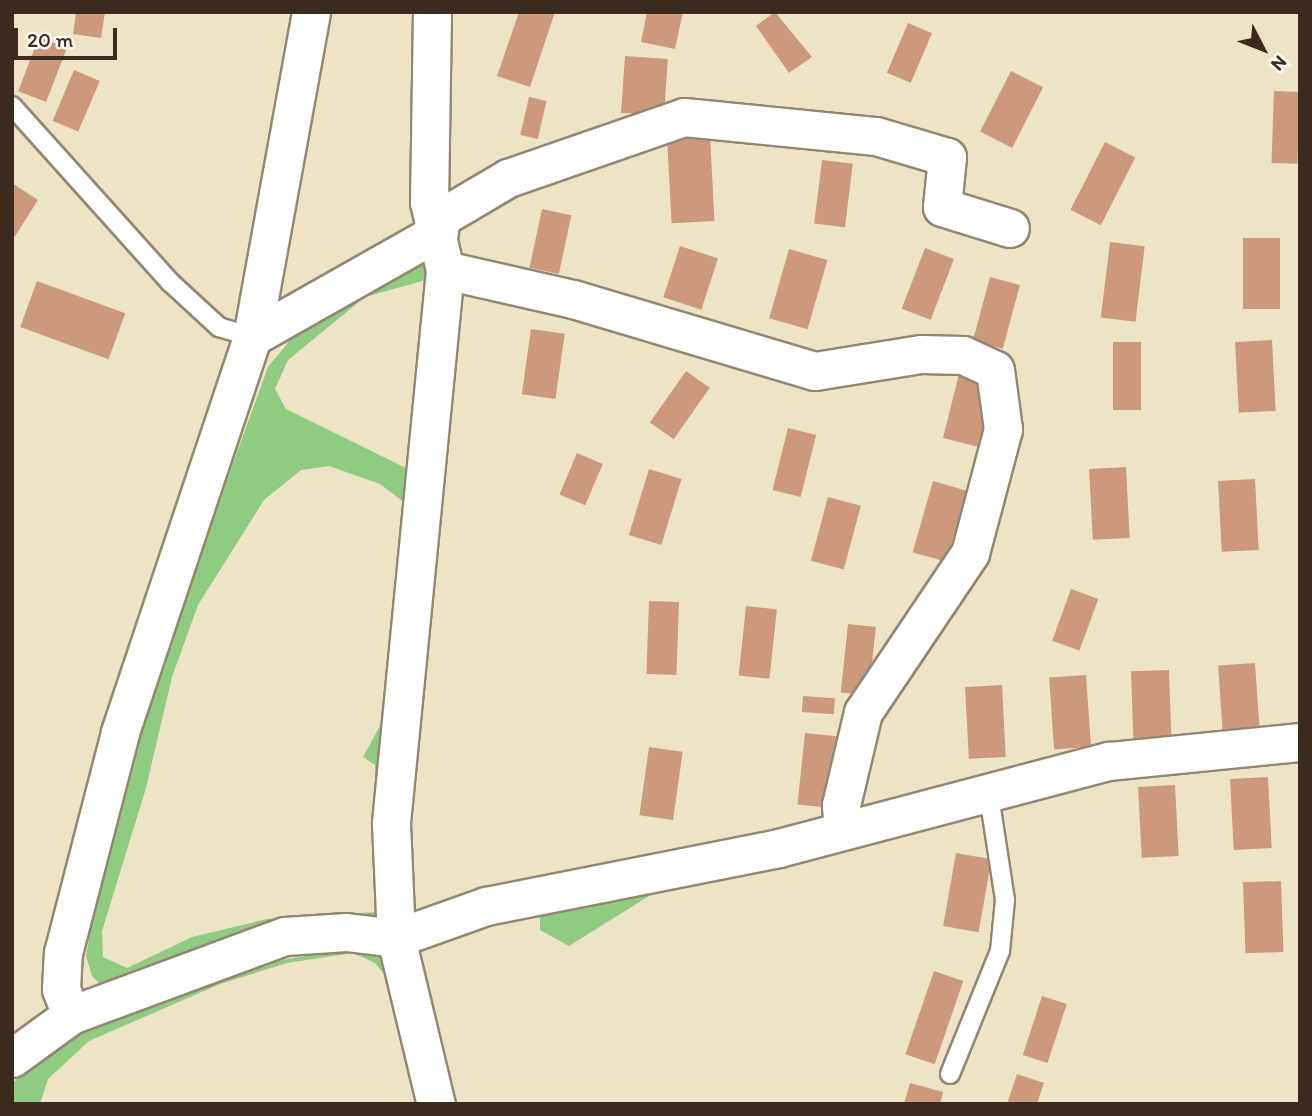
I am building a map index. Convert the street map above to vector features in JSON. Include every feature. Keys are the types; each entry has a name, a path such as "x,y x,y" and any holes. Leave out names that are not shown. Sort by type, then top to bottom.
{"street":[{"path":"71,1015 61,989 62,953 97,815 252,337 311,12"},
{"path":"432,12 429,202 437,226 445,270 391,822 396,938 436,1104"},
{"path":"252,337 437,226 508,177 684,117 876,136 947,157 942,207 1010,228"},
{"path":"445,270 573,299 815,371 921,354 963,355 995,370 1003,429 970,553 863,712 841,805 844,831"},
{"path":"12,1058 71,1015 285,936 346,932 396,938 486,906 844,831 989,796 1109,761 1300,742"}],"lane":[{"path":"12,106 170,282 219,327 252,337"},
{"path":"950,1074 1000,951 1004,900 989,796"}],"green space":[{"path":"429,249 433,278 365,297 288,360 275,389 286,409 416,473 413,509 380,484 329,466 301,470 264,500 198,605 172,677 146,788 102,931 103,957 127,968 192,937 267,919 376,912 375,765 363,757 397,695 387,926 107,991 92,976 86,956 101,872 172,631 268,367 296,333"},
{"path":"665,886 569,946 540,930 540,910"},
{"path":"361,946 392,957 395,987 375,963 353,953 287,963 220,984 89,1041 48,1079 40,1104 12,1104 12,1083 89,1025 255,965"}],"building":[{"path":"76,12 105,12 101,38 73,34"},
{"path":"519,12 555,12 530,87 497,76"},
{"path":"647,12 683,12 675,49 641,42"},
{"path":"775,12 812,57 789,73 756,26"},
{"path":"908,23 932,33 911,83 887,73"},
{"path":"39,37 67,48 46,102 18,91"},
{"path":"625,56 668,59 664,116 621,113"},
{"path":"74,70 100,81 78,132 53,121"},
{"path":"1011,71 1043,87 1012,148 980,132"},
{"path":"1274,91 1300,92 1297,164 1271,163"},
{"path":"529,97 547,101 538,139 520,135"},
{"path":"710,135 715,221 672,223 667,137"},
{"path":"1105,142 1135,157 1101,225 1070,210"},
{"path":"822,160 853,164 845,227 814,224"},
{"path":"12,183 38,200 12,241"},
{"path":"542,209 571,215 559,274 530,268"},
{"path":"1243,238 1280,238 1280,309 1243,309"},
{"path":"1110,242 1145,246 1135,322 1101,317"},
{"path":"680,246 718,258 701,310 663,297"},
{"path":"925,248 954,259 931,320 902,309"},
{"path":"789,249 827,260 808,329 769,318"},
{"path":"990,277 1020,285 1003,349 973,341"},
{"path":"37,281 125,313 109,359 20,327"},
{"path":"531,329 565,334 555,399 522,394"},
{"path":"1272,340 1276,411 1239,413 1235,342"},
{"path":"1113,342 1141,342 1141,410 1113,410"},
{"path":"686,371 710,388 674,439 650,423"},
{"path":"959,374 994,383 978,447 943,438"},
{"path":"788,428 816,435 801,497 773,490"},
{"path":"577,453 603,464 585,505 559,494"},
{"path":"1126,467 1130,538 1093,540 1089,469"},
{"path":"649,469 682,479 661,545 629,535"},
{"path":"1255,479 1259,550 1222,552 1218,481"},
{"path":"933,481 967,491 946,562 913,552"},
{"path":"828,497 861,506 844,570 811,561"},
{"path":"1071,589 1098,599 1079,651 1052,641"},
{"path":"649,601 679,602 676,675 646,674"},
{"path":"746,606 777,609 770,679 739,676"},
{"path":"848,624 876,627 869,696 841,693"},
{"path":"1255,663 1260,734 1223,736 1218,666"},
{"path":"1169,670 1171,741 1134,742 1131,671"},
{"path":"1086,675 1091,747 1054,749 1049,678"},
{"path":"1002,685 1006,757 969,759 965,687"},
{"path":"803,696 835,698 834,714 802,712"},
{"path":"805,733 842,737 834,808 797,805"},
{"path":"649,747 683,752 673,820 639,815"},
{"path":"1268,777 1272,848 1234,850 1230,779"},
{"path":"1175,785 1179,856 1142,858 1138,787"},
{"path":"956,853 991,859 979,932 943,926"},
{"path":"1281,881 1283,952 1246,953 1243,882"},
{"path":"934,971 963,981 935,1064 905,1054"},
{"path":"1042,996 1067,1004 1048,1063 1023,1055"},
{"path":"1017,1074 1044,1083 1037,1104 1007,1104"},
{"path":"910,1083 943,1092 940,1104 904,1104"}]}
